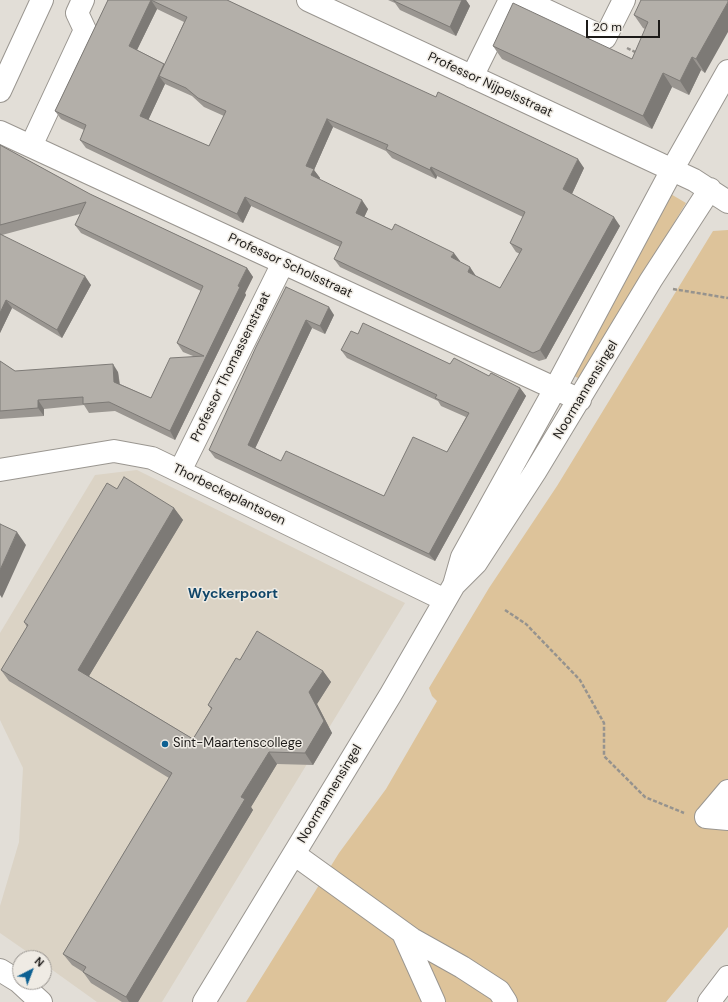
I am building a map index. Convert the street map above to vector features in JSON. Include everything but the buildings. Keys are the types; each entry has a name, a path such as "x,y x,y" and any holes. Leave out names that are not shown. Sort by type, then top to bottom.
{"street":[{"path":"0,91 42,0"},
{"path":"31,146 85,30 77,13 83,0"},
{"name":"Professor Nijpelsstraat","path":"308,0 672,170 710,189 728,202"},
{"path":"472,77 510,0"},
{"path":"524,0 605,38 624,0"},
{"name":"Noormannensingel","path":"204,1002 392,694 450,592 462,557 555,389 672,170 728,71"},
{"name":"Professor Scholsstraat","path":"0,132 580,400"},
{"name":"Noormannensingel","path":"450,592 476,564 580,400 652,280 710,189"},
{"name":"Professor Thomassenstraat","path":"180,471 283,263"},
{"name":"Thorbeckeplantsoen","path":"0,470 114,451 152,458 450,592"},
{"path":"706,817 728,791"},
{"path":"706,817 728,819"},
{"path":"294,854 403,933 499,991 506,1002"},
{"path":"403,933 434,1002"},
{"path":"0,970 18,981 41,1002"},
{"path":"709,1002 728,977"}],"path":[{"path":"605,38 640,54"},
{"path":"652,280 664,288 728,298"},
{"path":"505,610 526,624 580,680 604,723 604,756 645,797 688,816 706,817"}],"shaded area":[{"path":"669,193 686,203 580,379 570,374"},
{"path":"728,230 728,927 666,1002 246,1002 339,853 386,789 437,701 432,696 429,688 489,588 557,486 713,231"},
{"name":"Sint-Maartenscollege","path":"137,470 405,603 162,1002 97,1002 52,970 52,950 24,950 0,933 0,906 19,842 23,768 0,720 0,633 95,475"}],"place":[{"name":"Sint-Maartenscollege","path":"165,744"}],"district":[{"name":"Wyckerpoort","path":"233,594"}]}
